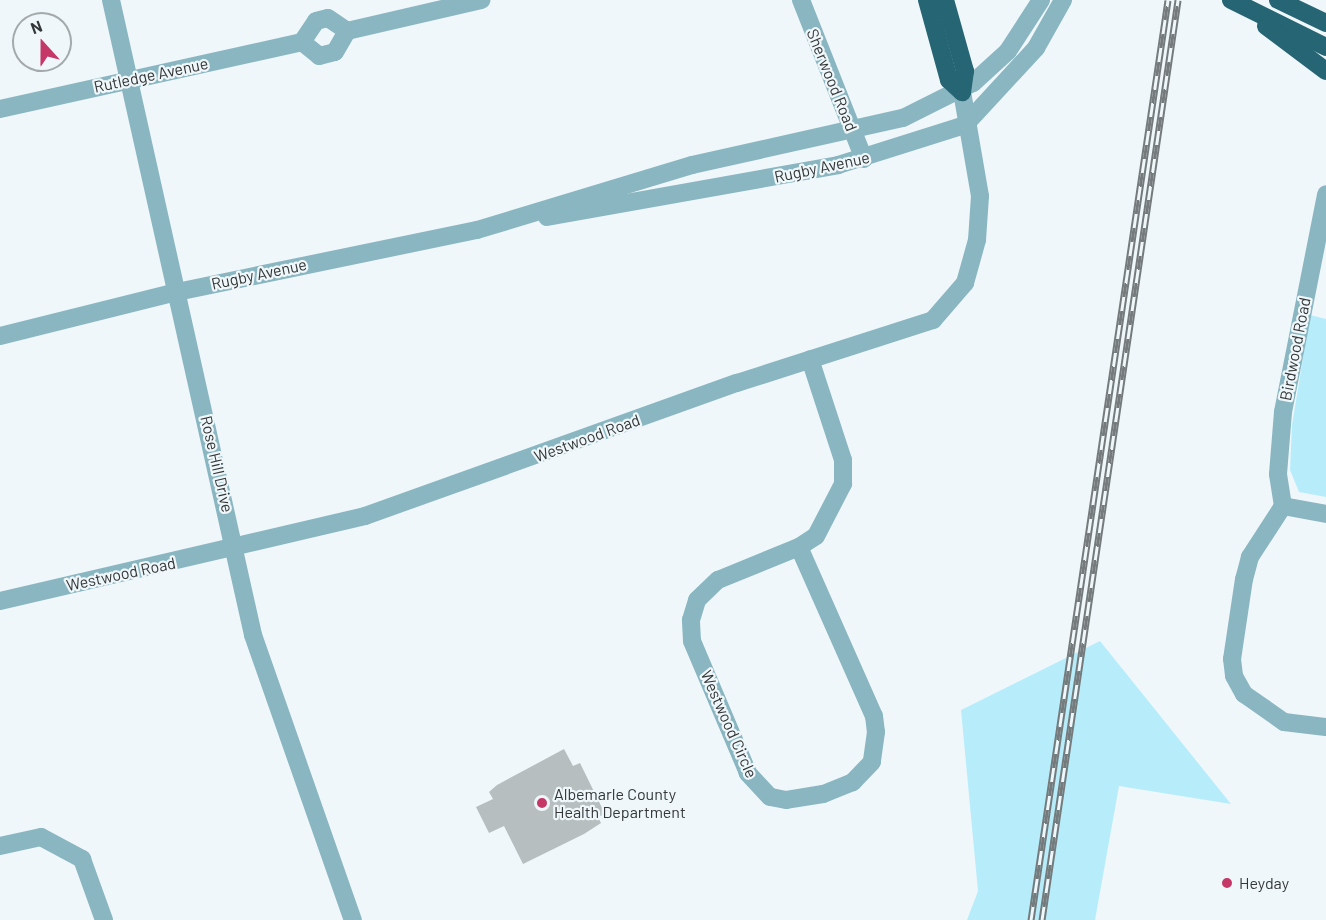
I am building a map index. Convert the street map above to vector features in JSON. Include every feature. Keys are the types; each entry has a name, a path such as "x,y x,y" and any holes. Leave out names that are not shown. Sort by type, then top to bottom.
{"highway":[{"path":"927,0 949,80 962,92"},
{"path":"945,0 965,71 962,92"},
{"path":"1278,0 1326,23"},
{"path":"1238,4 1326,47"},
{"path":"1238,4 1326,71"}],"street":[{"name":"Rose Hill Drive","path":"111,0 264,676 353,920"},
{"path":"347,31 328,18 316,21 302,42 319,56 335,52 347,31 481,0"},
{"name":"Sherwood Road","path":"801,0 864,159"},
{"name":"Rugby Avenue","path":"0,336 177,292 518,218 692,165 853,132 903,118 962,92 1008,51 1041,0"},
{"name":"Rugby Avenue","path":"518,218 580,215 864,159 965,125 1025,62 1063,0"},
{"name":"Rutledge Avenue","path":"0,109 302,42"},
{"name":"Westwood Road","path":"0,601 236,549 365,516 810,359 917,328 956,298 970,269 980,212 965,125 962,92"},
{"name":"Birdwood Road","path":"1283,506 1278,474 1283,412 1326,194"},
{"name":"Westwood Circle","path":"799,547 874,717 876,732 872,762 853,782 822,794 786,800 770,797 748,773 692,641 691,620 697,600 718,580 799,547 816,536 843,484 843,460 810,359"},
{"path":"1326,514 1283,506 1250,557 1244,579 1232,659 1234,676 1244,694 1284,722 1326,727"},
{"path":"0,846 41,837 82,859 104,920"}],"shaded area":[{"path":"1310,315 1326,319 1326,497 1299,492 1290,470 1292,425"},
{"path":"1100,641 1231,804 1119,786 1095,920 967,920 978,891 961,710"}],"building":[{"name":"Albemarle County Health Department","path":"564,749 573,766 580,763 605,814 598,817 601,823 584,834 523,864 504,826 489,833 476,807 493,799 489,792 497,785"}],"railway":[{"path":"1031,920 1168,0"},
{"path":"1042,920 1178,0"}],"place":[{"name":"Albemarle County Health Department","path":"542,803"},
{"name":"Heyday","path":"1227,883"}]}
